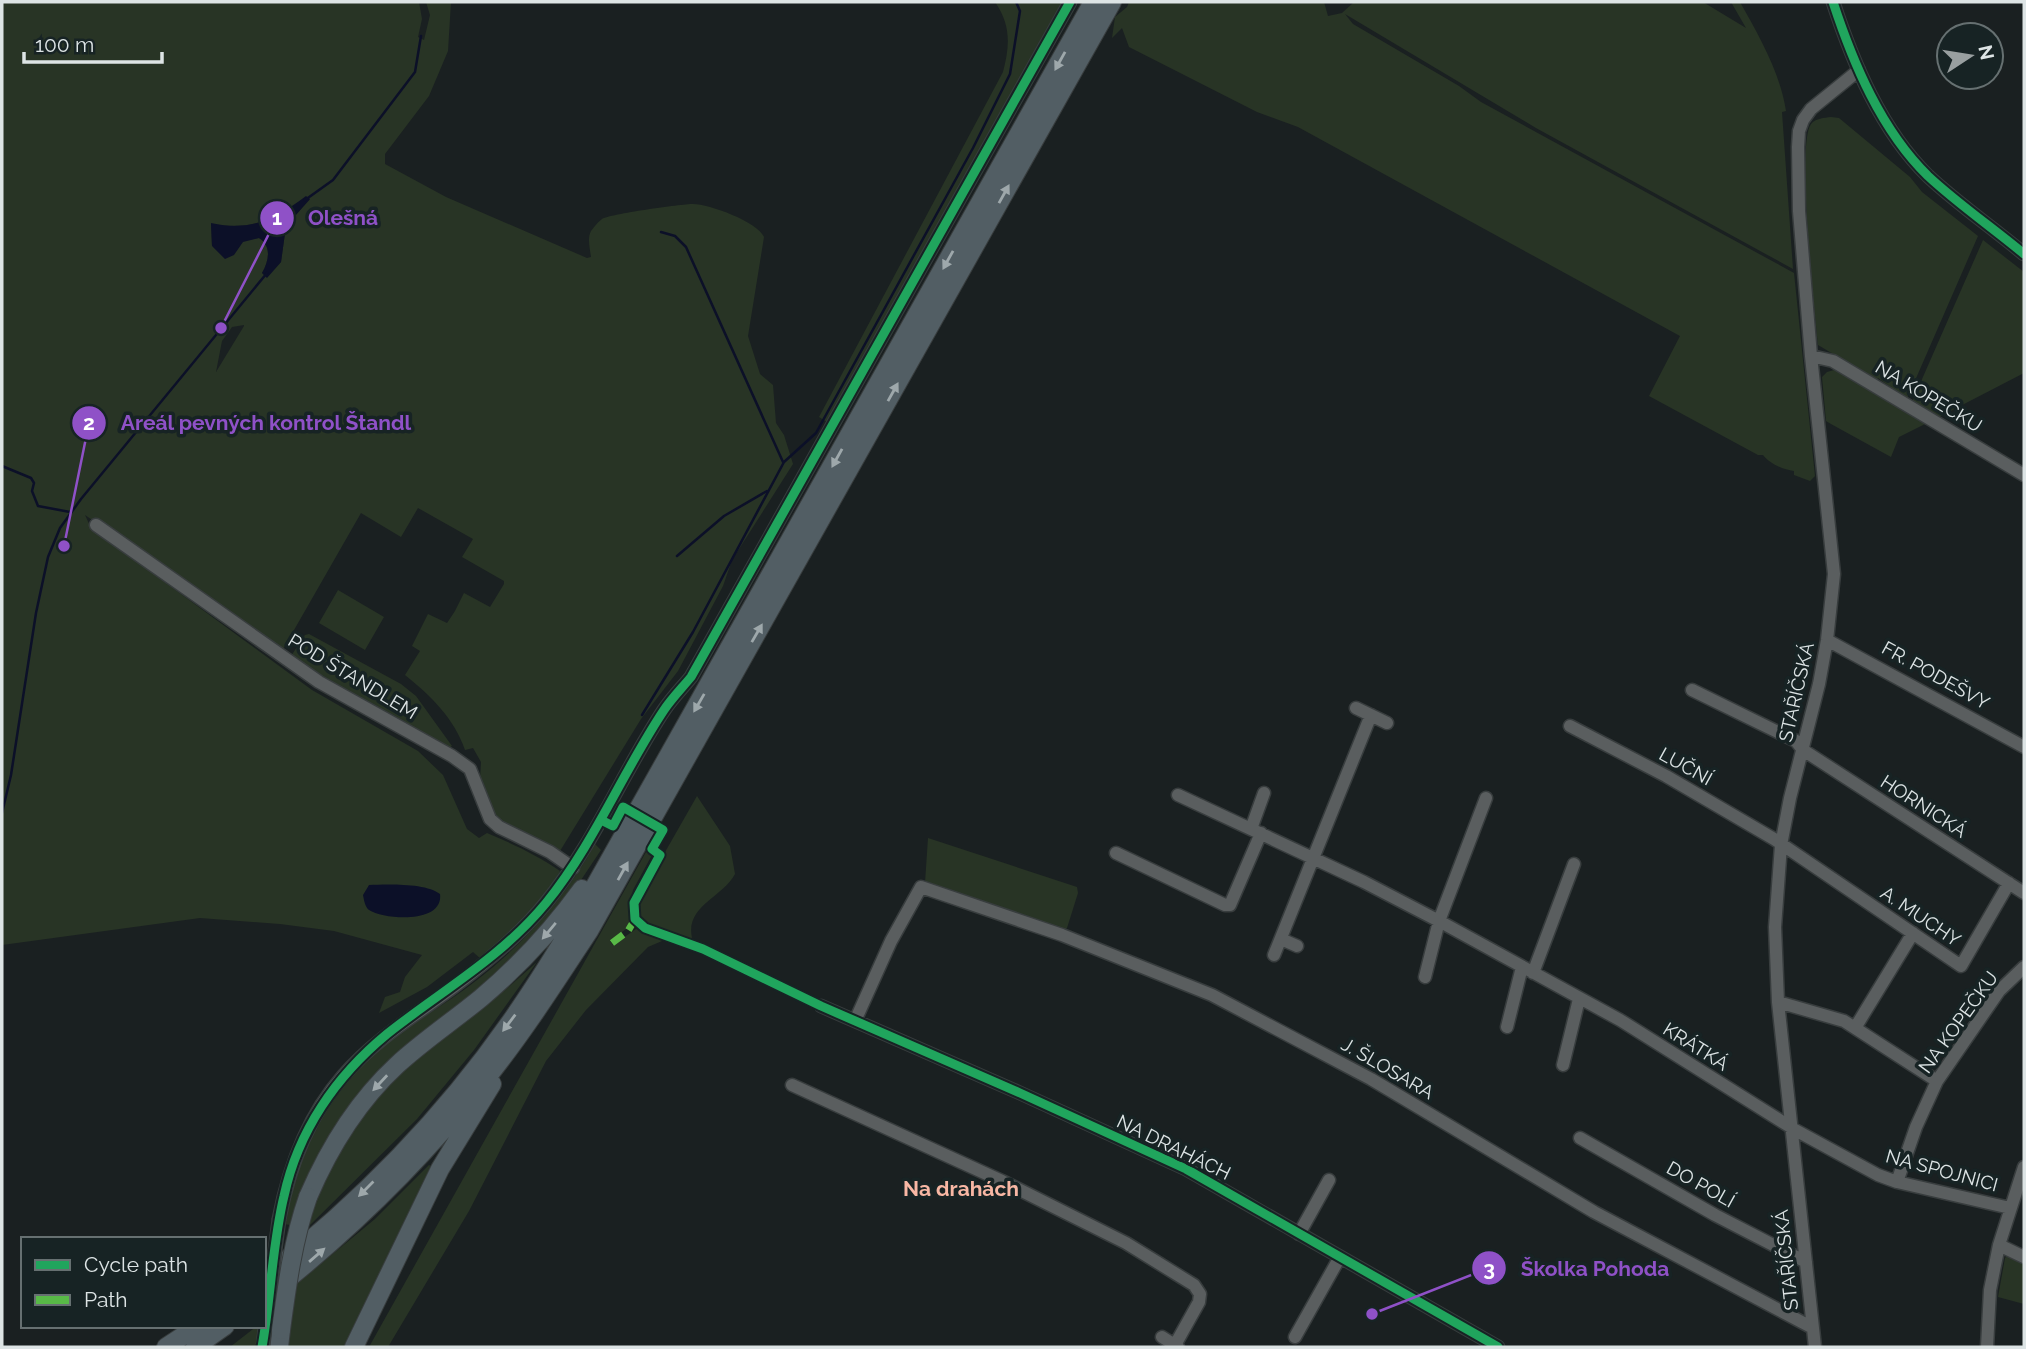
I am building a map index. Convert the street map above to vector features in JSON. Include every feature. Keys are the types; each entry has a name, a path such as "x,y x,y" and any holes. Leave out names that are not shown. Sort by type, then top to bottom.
{"highway":[{"path":"266,1276 362,1194 404,1150 474,1070 523,1004 566,937 1093,2"},
{"path":"354,1347 440,1169 535,1012 589,931 1112,2"},
{"path":"271,1342 308,1197 325,1161 358,1108 397,1065 479,1000 539,942 568,908 645,796"},
{"path":"266,1296 372,1205 485,1080 535,1012"},
{"path":"166,1347 195,1328"},
{"path":"195,1347 222,1328"}],"street":[{"path":"271,1342 279,1219 288,1180 304,1138 323,1102 342,1077 388,1034 454,987 506,945 544,905 573,868 665,709 691,677 959,195 1070,2"},
{"path":"1833,2 1859,70 1894,133 1928,175 2024,254"},
{"name":"STAŘÍČSKÁ","path":"1815,1347 1778,1002 1775,927 1781,845 1819,684 1834,574 1799,211 1799,131 1811,109 1859,70"},
{"name":"NA KOPEČKU","path":"1811,356 1833,361 2024,475"},
{"name":"POD ŠTANDLEM","path":"96,525 319,681 461,762 470,769 490,819 499,827 550,852 573,868"},
{"name":"FR. PODEŠVY","path":"1827,640 2024,747"},
{"name":"HORNICKÁ","path":"1692,690 1796,741 1802,750 2024,893"},
{"path":"1356,708 1387,723"},
{"path":"1275,955 1371,715"},
{"name":"LUČNÍ","path":"1570,726 1666,776 1781,845"},
{"path":"1116,853 1230,905 1256,831 1264,793"},
{"name":"KRÁTKÁ","path":"1178,794 1439,921 1620,1020 1790,1127"},
{"path":"1425,977 1439,921 1486,798"},
{"name":"A. MUCHY","path":"1781,845 1961,966 2009,883"},
{"path":"1507,1027 1527,970 1574,864"},
{"name":"J. ŠLOSARA","path":"855,1021 891,941 921,887 1062,935 1212,995 1371,1079 1594,1212 1813,1328"},
{"path":"1855,1028 1913,933"},
{"path":"1281,939 1297,946"},
{"name":"NA KOPEČKU","path":"1896,1182 1937,1080 1999,991 2024,967"},
{"path":"1563,1065 1579,999"},
{"path":"1778,1002 1844,1021 1937,1080"},
{"name":"NA DRAHÁCH","path":"821,1006 1186,1169 1498,1347"},
{"path":"792,1085 1002,1181 1126,1243 1194,1285 1200,1294 1199,1302 1177,1346 1162,1337"},
{"name":"NA SPOJNICI","path":"1790,1127 1896,1182 2010,1208"},
{"name":"DO POLÍ","path":"1580,1138 1715,1215 1806,1262"},
{"path":"1987,1347 1990,1290 1999,1245 2024,1167"},
{"path":"1299,1234 1329,1180"},
{"path":"1999,1245 2024,1257"},
{"path":"1296,1337 1340,1257"}],"green space":[{"path":"2,2 419,2 422,19 418,37 424,40 430,15 426,2 451,2 448,51 429,96 385,154 385,164 446,197 587,258 591,257 591,231 602,219 661,207 693,204 721,210 760,231 764,237 748,336 760,374 773,385 776,423 784,435 793,464 732,560 723,586 678,671 641,719 560,851 502,824 492,816 480,780 481,762 473,748 465,750 455,728 441,708 405,675 420,651 412,646 428,614 447,623 464,593 490,607 504,584 504,581 462,557 473,539 418,508 401,537 361,513 282,651 85,515 91,528 312,690 418,751 443,775 467,829 479,838 487,833 525,850 560,871 555,883 537,907 482,960 473,952 427,987 379,1013 385,997 400,992 405,977 422,955 334,931 200,918 2,945","holes":["310,199 286,226 281,262 267,277 262,273 268,259 268,249 259,238 212,246 211,224 252,224","244,326 216,372 222,341 232,327"]},
{"path":"995,2 1062,2 827,422 819,417 1003,72 1008,36 1004,19"},
{"path":"1129,2 1324,2 1328,16 1342,13 1354,2 1703,2 1746,28 1731,2 1740,2 1774,68 1786,111 1782,112 1793,269 1536,128 1345,14 1353,24 1459,86 1481,102 1794,273 1815,476 1810,481 1794,475 1794,471 1777,466 1763,455 1758,455 1649,396 1680,336 1298,127 1257,112 1129,47 1122,28 1112,38 1115,17"},
{"path":"1839,118 1910,177 1922,192 1978,236 1907,399 1878,378 1877,380 1818,345 1805,163 1811,124 1818,119"},
{"path":"1983,240 2024,272 2024,373 1939,417 1912,402"},
{"path":"1834,370 1927,423 1899,437 1891,457 1831,424 1826,421 1822,377"},
{"path":"338,590 384,617 365,650 319,623"},
{"path":"309,634 401,684 416,696 452,746 449,748 357,697 291,656 305,635"},
{"path":"697,796 730,846 735,874 699,910 691,927 692,938 687,939 648,926 639,919 636,903"},
{"path":"928,838 1077,887 1078,893 1067,928 1062,932 925,883"},
{"path":"595,844 601,850 563,907 532,942 362,1092 333,1129 304,1188 291,1225 283,1224 294,1180 310,1138 347,1082 389,1041 463,991 512,950 558,900"},
{"path":"646,852 652,855 633,890 629,923 626,929 610,941 613,945 636,929 641,929 676,942 662,941 648,947 586,1010 546,1061 469,1211 388,1347 369,1347"},
{"path":"537,962 474,1050 417,1119 306,1229 330,1165 375,1097 438,1039 505,990"},
{"path":"429,1165 431,1166 345,1347 287,1347 294,1286 375,1219"},
{"path":"2009,1254 2024,1261 2024,1304 1998,1297 2005,1258"},
{"path":"254,1328 260,1328 256,1347 230,1347"}],"water":[{"path":"306,196 310,199 286,226 281,262 267,278 262,273 268,259 268,249 259,238 243,242 234,255 225,259 212,246 211,223 239,226 262,222"},
{"path":"369,885 406,885 434,890 440,894 439,904 424,915 387,916 368,909 363,895"}],"waterway":[{"path":"642,715 693,632 784,462 816,433 973,148 1010,74 1020,11 1016,2"},
{"path":"305,200 333,180 415,72 421,36"},
{"path":"661,232 675,236 686,247 783,462"},
{"path":"2,813 11,775 36,613 48,557 60,528 267,273"},
{"path":"2,466 31,478 34,483 32,491 38,506 70,512"},
{"path":"677,556 724,516 767,491"}],"marked path":[{"path":"612,943 628,931 635,919"}],"cycle path":[{"path":"266,1322 284,1196 290,1172 309,1127 351,1068 387,1034 510,941 546,903 579,857 649,734 667,706 691,677 1070,2"},
{"path":"1833,2 1870,95 1911,158 1951,196 2024,254"},
{"path":"601,820 613,826 623,807 663,830 652,849 660,855 634,903 635,919 645,928 703,949 821,1006 1186,1169 1498,1347"},
{"path":"262,1347 265,1328"}],"place":[{"name":"Olešná","path":"221,328"},
{"name":"Areál pevných kontrol Štandl","path":"64,546"},
{"name":"Školka Pohoda","path":"1372,1314"}],"district":[{"name":"Na drahách","path":"961,1189"}]}
